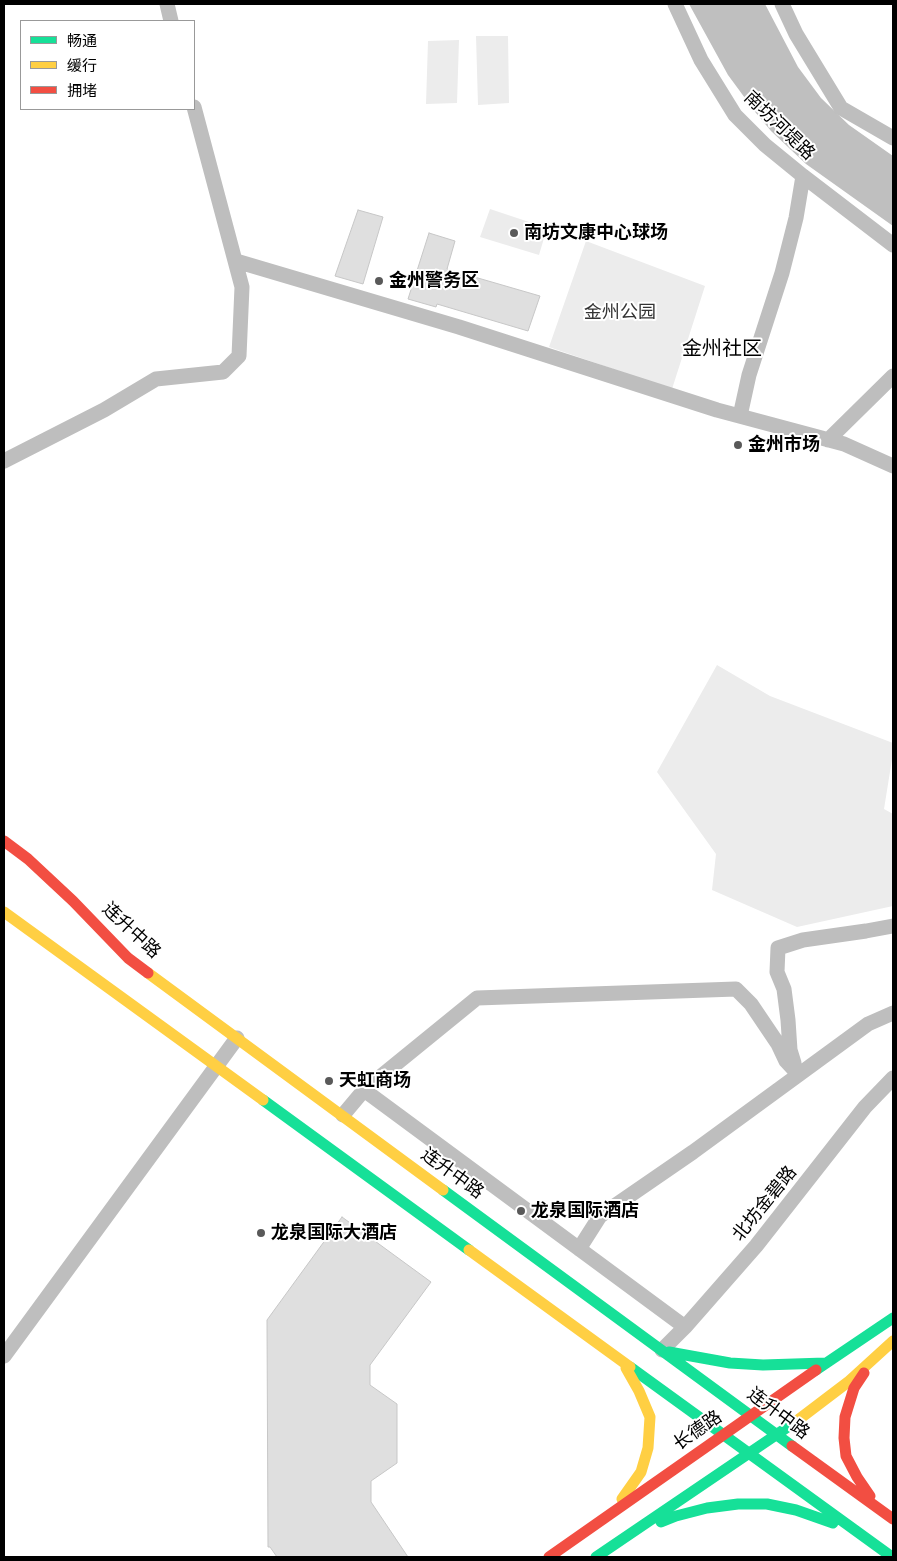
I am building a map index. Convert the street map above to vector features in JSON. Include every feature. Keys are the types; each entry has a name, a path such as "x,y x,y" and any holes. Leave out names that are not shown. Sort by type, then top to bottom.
{"main road":[{"name":"连升中路","path":"4,841 34,864 74,901 128,958 893,1519"},
{"path":"4,912 892,1557"},
{"name":"长德路","path":"549,1557 750,1415 893,1318"},
{"path":"596,1557 814,1409 848,1382 893,1341"},
{"path":"662,1350 730,1363 796,1365 828,1362"},
{"path":"874,1357 854,1388 845,1417 844,1438 846,1456 856,1477 879,1508"},
{"path":"601,1521 626,1496 641,1472 648,1448 650,1417 624,1363"},
{"path":"624,1538 676,1516 707,1508 738,1504 767,1504 796,1510 862,1536"}],"street":[{"path":"167,4 171,20"},
{"name":"南坊河堤路","path":"675,4 701,60 735,115 765,145 893,245"},
{"path":"782,4 796,34 841,108 893,138"},
{"path":"4,461 104,410 156,379 223,372 239,356 242,287 195,110"},
{"path":"740,416 749,375 782,273 796,218 803,176"},
{"path":"236,261 468,329 740,416 844,444 893,466"},
{"path":"828,440 893,376"},
{"path":"798,1074 790,1050 784,990 777,972 778,948 803,940 893,926"},
{"path":"343,1115 364,1090 478,998 487,997 736,990 751,1004 778,1044 786,1061 798,1074"},
{"path":"579,1249 600,1216 693,1152 868,1024 893,1013"},
{"path":"4,1356 237,1038"},
{"name":"北坊金碧路","path":"662,1350 685,1327 756,1246 865,1106 893,1078"},
{"path":"364,1090 685,1327"}],"green space":[{"path":"476,36 508,36 509,103 478,105"},
{"path":"459,40 457,103 426,104 428,41"},
{"name":"南坊文康中心球场","path":"490,209 547,228 539,255 480,237"},
{"name":"金州公园","path":"586,241 705,286 672,389 549,347"},
{"path":"717,665 770,696 893,743 884,809 893,814 893,906 797,927 712,890 716,854 657,772"}],"shaded area":[{"path":"689,4 765,4 798,67 821,98 849,125 893,156 893,226 806,164 771,131 728,75"}],"building":[{"path":"358,210 383,217 363,284 335,276"},
{"path":"429,233 455,241 447,269 540,296 528,331 437,304 436,307 408,299"},
{"path":"342,1217 431,1282 370,1365 370,1385 397,1404 397,1463 371,1481 371,1502 408,1557 277,1557 268,1547 267,1320"}],"traffic: fast":[{"path":"263,1100 469,1250"},
{"path":"443,1190 792,1446"},
{"path":"816,1370 893,1318"},
{"path":"669,1352 730,1363 763,1365 825,1363"},
{"path":"630,1367 892,1557"},
{"path":"596,1557 798,1420"},
{"path":"661,1522 707,1508 738,1504 767,1504 796,1510 833,1523"}],"traffic: slow":[{"path":"4,912 263,1100"},
{"path":"148,973 443,1190"},
{"path":"469,1250 630,1367"},
{"path":"798,1420 848,1382 893,1341"},
{"path":"622,1499 641,1472 648,1448 650,1417 639,1391 626,1368"}],"traffic: jam":[{"path":"4,841 28,859 73,901 128,958 148,973"},
{"path":"549,1557 816,1370"},
{"path":"864,1373 854,1388 845,1417 844,1438 846,1456 870,1496"},
{"path":"792,1446 893,1519"}],"place":[{"name":"南坊文康中心球场","path":"514,233"},
{"name":"金州警务区","path":"379,281"},
{"name":"金州市场","path":"738,445"},
{"name":"天虹商场","path":"329,1081"},
{"name":"龙泉国际酒店","path":"521,1211"},
{"name":"龙泉国际大酒店","path":"261,1233"}],"district":[{"name":"金州社区","path":"722,350"}]}
